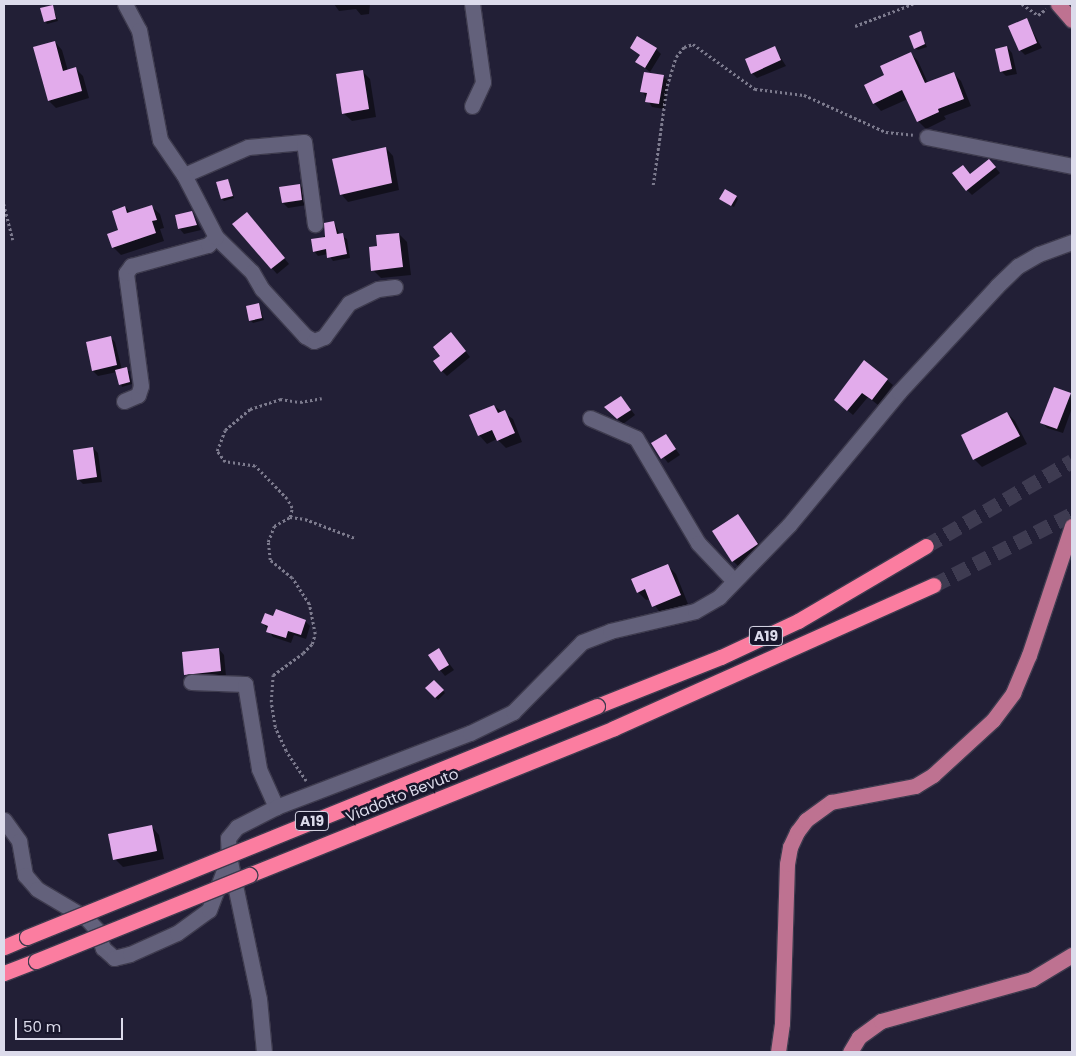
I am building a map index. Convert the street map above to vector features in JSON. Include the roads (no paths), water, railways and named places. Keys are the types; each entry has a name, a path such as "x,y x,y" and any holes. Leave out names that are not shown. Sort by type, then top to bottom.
{"highway":[{"name":"Viadotto Bevuto","path":"4,947 721,657 798,621 926,546"},
{"name":"Viadotto Bevuto","path":"4,974 614,728 934,585"}],"main road":[{"path":"1058,4 1072,20"},
{"path":"778,1052 782,1024 787,864 790,847 797,832 818,809 830,802 915,786 940,769 993,720 1013,692 1029,656 1072,526"},
{"path":"850,1052 860,1038 881,1021 1032,979 1072,955"}],"street":[{"path":"125,4 139,30 160,140 184,175 216,237 252,272 262,289 305,336 314,342 324,336 349,303 378,289 395,287"},
{"path":"472,4 483,82 472,106"},
{"path":"926,137 1072,166"},
{"path":"184,175 248,146 304,142 315,224"},
{"path":"124,401 138,395 141,386 126,274 130,266 208,245 216,237"},
{"path":"264,1052 259,999 229,856 228,838 237,827 276,807 470,733 513,712 582,642 610,631 695,611 719,597 789,525 899,392 997,286 1018,266 1038,254 1072,242"},
{"path":"590,418 636,438 698,543 734,582"},
{"path":"191,682 245,684 259,769 276,807"},
{"path":"4,820 20,841 25,875 37,889 86,918 97,930 103,948 114,958 130,954 177,933 209,910 229,856"}],"tunnel":[{"path":"926,546 1072,461"},
{"path":"934,585 1072,514"}]}
